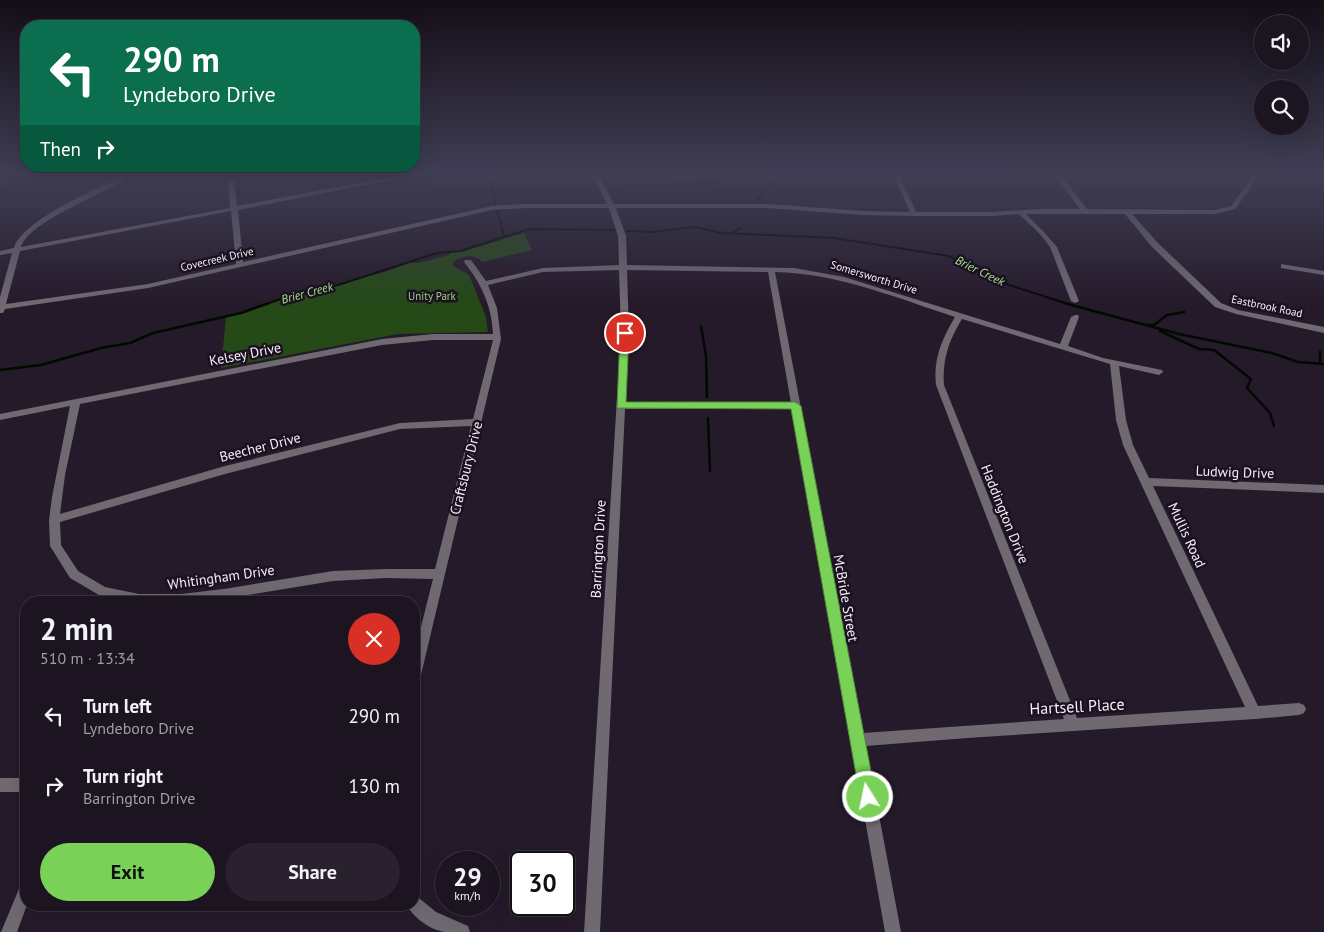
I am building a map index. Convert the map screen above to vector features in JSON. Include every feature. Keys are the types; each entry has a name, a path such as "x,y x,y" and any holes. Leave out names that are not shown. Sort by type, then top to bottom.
{"street":[{"path":"0,308 21,238 33,227 51,217"},
{"path":"0,254 189,217"},
{"path":"235,217 240,265"},
{"name":"Covecreek Drive","path":"0,308 121,292 366,238 449,217"},
{"name":"Barrington Drive","path":"592,932 625,333 622,236 615,217"},
{"path":"1026,217 1053,247 1075,301"},
{"name":"Eastbrook Road","path":"1132,217 1156,245 1218,305 1236,312 1324,330"},
{"name":"Craftsbury Drive","path":"420,654 497,337 495,315 476,269 468,262"},
{"name":"Somersworth Drive","path":"483,284 555,268 624,266 808,271 837,277 1114,364 1159,372"},
{"path":"1284,266 1324,273"},
{"name":"McBride Street","path":"771,269 893,932"},
{"name":"Haddington Drive","path":"960,315 940,352 938,370 940,385 1072,723"},
{"path":"1063,348 1075,317"},
{"name":"Kelsey Drive","path":"0,417 398,339 497,337"},
{"name":"Mullis Road","path":"1114,364 1124,435 1255,713"},
{"name":"Whitingham Drive","path":"76,401 54,520 56,547 68,568 82,580 98,589 117,596"},
{"path":"621,406 795,406"},
{"name":"Beecher Drive","path":"54,520 225,470 400,426 477,422"},
{"name":"Ludwig Drive","path":"1145,482 1324,489"},
{"name":"Whitingham Drive","path":"210,596 333,576 377,573 439,574"},
{"name":"Hartsell Place","path":"857,740 965,730 1299,709"},
{"path":"0,785 20,785"},
{"path":"9,932 20,904"},
{"path":"420,909 430,918 462,932"}],"green space":[{"name":"Unity Park","path":"524,233 532,250 482,262 476,257 468,256 453,262 453,266 469,275 486,317 488,332 398,334 221,368 226,317 248,311 267,302 385,272 409,263 419,263 449,255 453,251 467,250"}],"waterway":[{"path":"499,217 504,236"},
{"name":"Brier Creek","path":"627,231 655,232 694,227 722,233 834,238 949,256 1000,282 1068,304"},
{"name":"Brier Creek","path":"732,233 740,228"},
{"name":"Brier Creek","path":"266,304 301,292 338,285 437,253 461,251 529,229 615,230"},
{"name":"Brier Creek","path":"0,370 41,365 101,348 130,343 153,333 241,313 269,303"},
{"name":"Brier Creek","path":"1064,303 1179,334 1272,353 1298,362 1324,364"},
{"path":"1147,325 1154,325 1167,315 1184,312"},
{"path":"701,326 706,356 707,397"},
{"path":"1160,331 1199,349 1214,350 1251,379 1247,388 1270,413 1274,426"},
{"path":"1320,352 1320,362"},
{"path":"708,418 710,471"}],"route":[{"path":"625,333 621,406 795,406 868,797"}]}
